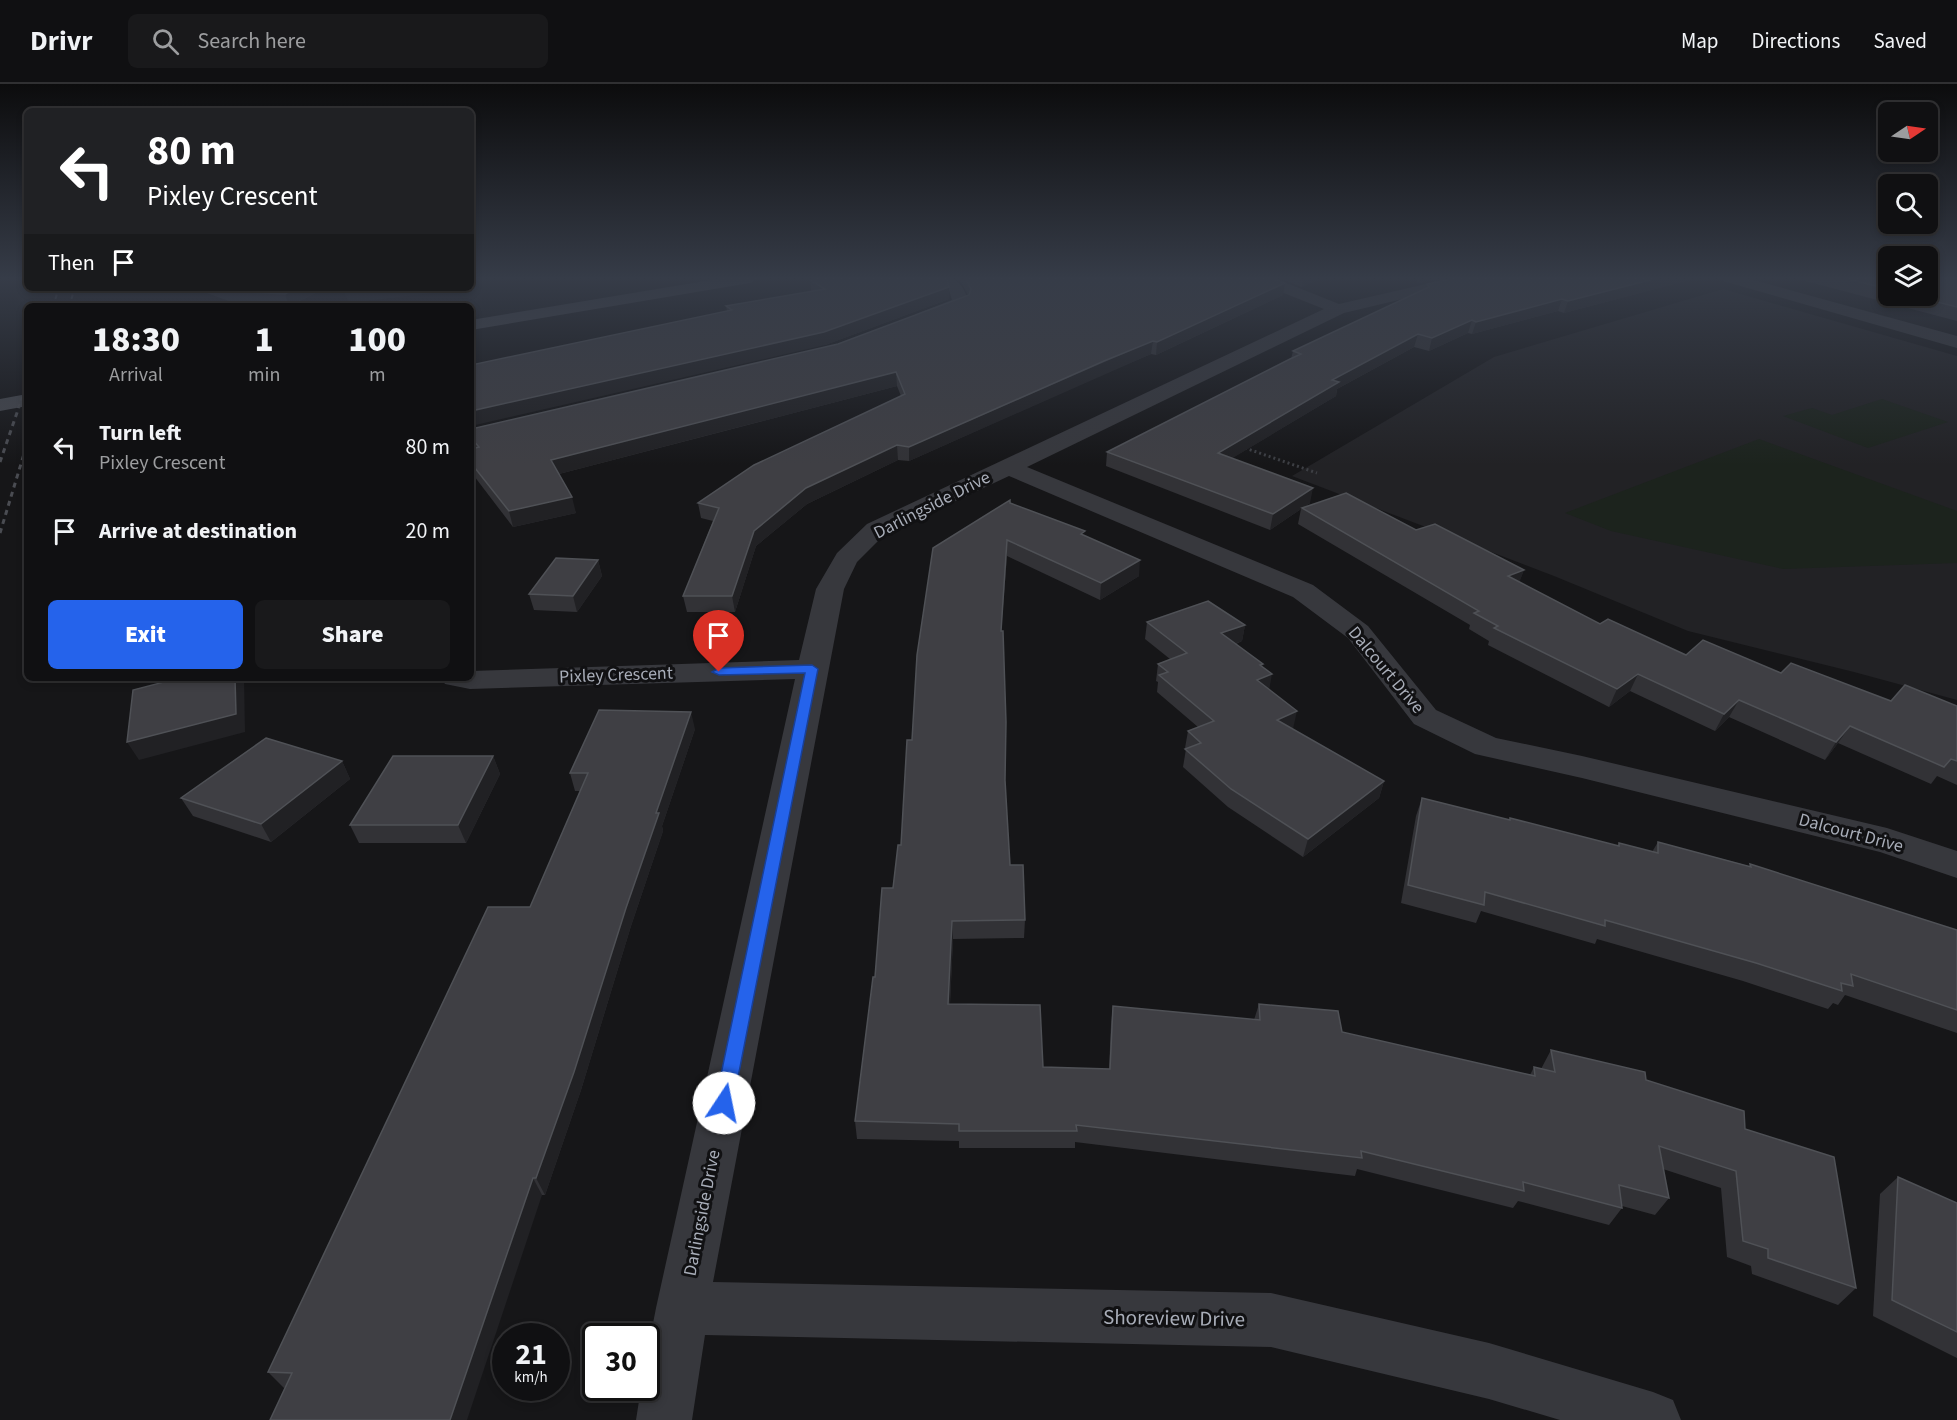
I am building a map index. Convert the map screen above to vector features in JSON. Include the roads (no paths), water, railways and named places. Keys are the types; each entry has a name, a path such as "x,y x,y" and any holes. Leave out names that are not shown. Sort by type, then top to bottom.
{"main road":[{"path":"0,405 24,401"}],"street":[{"name":"Darlingside Drive","path":"664,1420 682,1308 812,669 830,589 846,559 876,530 1273,340"},
{"name":"Dalcourt Drive","path":"1008,467 1303,591 1358,632 1425,717 1487,747 1582,767 1887,841 1957,865"},
{"name":"Pixley Crescent","path":"474,680 812,669"},
{"name":"Shoreview Drive","path":"682,1308 1271,1320 1489,1371 1653,1420"}],"railway":[{"path":"18,408 24,391"},
{"path":"0,462 19,407"},
{"path":"0,533 24,454"}]}
